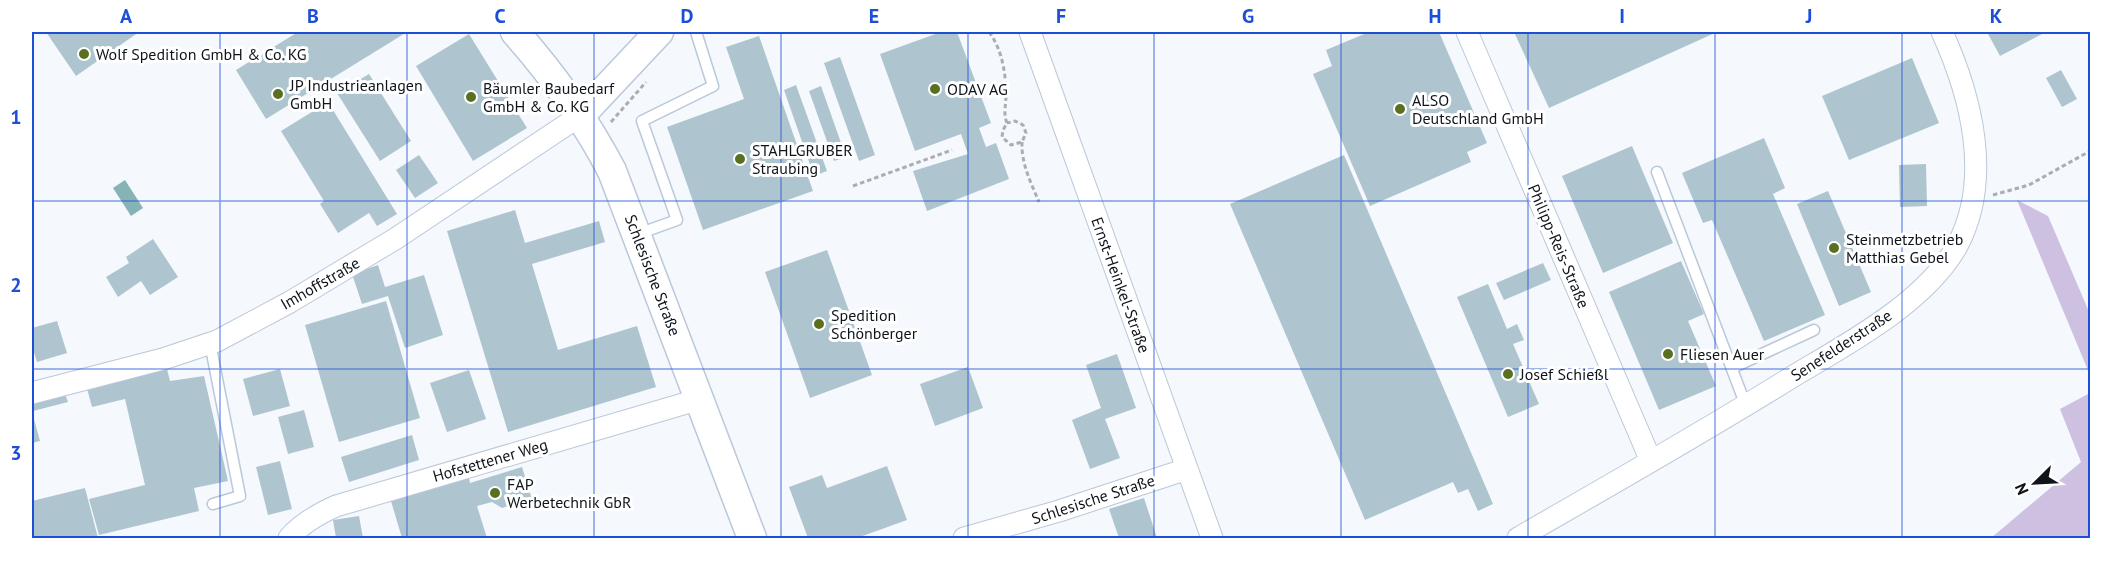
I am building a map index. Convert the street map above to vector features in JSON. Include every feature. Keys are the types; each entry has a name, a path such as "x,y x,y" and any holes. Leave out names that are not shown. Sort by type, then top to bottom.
{"street":[{"name":"Schlesische Straße","path":"515,32 581,115 612,171 752,538"},
{"path":"581,115 659,32"},
{"name":"Ernst-Heinkel-Straße","path":"1030,32 1212,538"},
{"name":"Philipp-Reis-Straße","path":"1467,32 1651,461"},
{"name":"Senefelderstraße","path":"1518,538 1746,406 1870,329 1938,274 1958,244 1974,201 1976,161 1963,85 1942,32"},
{"name":"Imhoffstraße","path":"32,393 163,359 210,343 290,302 395,239 581,115"},
{"name":"Hofstettener Weg","path":"289,538 314,516 336,506 700,399"},
{"name":"Schlesische Straße","path":"964,538 1059,511 1187,469"}],"lane":[{"path":"637,234 677,220 642,122 713,86 696,32"},
{"path":"1658,172 1746,406"},
{"path":"1732,368 1814,330"},
{"path":"210,343 240,496 213,504"}],"path":[{"path":"989,32 995,40 1004,73 1006,94 1004,117 1007,123"},
{"path":"1022,142 1014,145 1004,141 1002,130 1007,123 1015,121 1023,125 1026,133 1021,153 1039,202"},
{"path":"854,186 952,150"},
{"path":"1974,201 2029,185 2091,151"}],"shaded area":[{"path":"2017,200 2048,216 2090,314 2090,375"},
{"path":"2090,393 2090,538 1991,538 2081,462 2060,409"}],"water":[{"path":"125,180 143,208 131,216 113,188"}],"building":[{"name":"Wolf Spedition GmbH & Co. KG","path":"46,32 139,32 76,76"},
{"name":"JP Industrieanlagen GmbH","path":"298,32 407,32 266,119 236,70"},
{"name":"ODAV AG","path":"941,32 957,32 991,123 979,128 986,147 996,143 1009,179 927,211 913,171 968,154 961,134 915,151 880,54"},
{"name":"ALSO Deutschland GmbH","path":"1369,32 1439,32 1487,143 1467,152 1471,162 1370,206 1313,74 1332,66 1326,50"},
{"path":"1514,32 1717,32 1549,108"},
{"path":"1987,32 2046,32 2000,56"},
{"name":"Bäumler Baubedarf GmbH & Co. KG","path":"469,34 527,128 473,161 416,66"},
{"name":"STAHLGRUBER Straubing","path":"759,36 813,191 703,230 667,127 744,99 726,47"},
{"path":"840,57 875,155 859,161 824,63"},
{"path":"1912,58 1939,123 1849,160 1822,96"},
{"path":"2061,70 2077,99 2062,107 2046,78"},
{"path":"369,74 411,141 380,161 337,93"},
{"path":"796,85 827,171 814,176 784,90"},
{"path":"821,86 846,157 834,161 809,91"},
{"path":"328,102 397,214 377,226 369,213 338,233 320,204 324,201 281,131"},
{"path":"1764,138 1785,188 1773,194 1825,315 1764,341 1712,220 1703,223 1682,173"},
{"path":"1632,146 1673,243 1603,273 1562,176"},
{"path":"419,155 438,183 415,198 396,170"},
{"path":"1344,155 1493,504 1478,511 1468,489 1458,493 1453,482 1365,520 1230,204"},
{"path":"1926,164 1927,206 1900,207 1899,165"},
{"name":"Steinmetzbetrieb Matthias Gebel","path":"1828,191 1871,292 1839,306 1797,204"},
{"path":"515,210 525,243 599,221 605,242 532,264 558,350 637,326 656,387 508,432 447,231"},
{"path":"153,239 178,277 150,295 141,281 118,297 106,277 129,263 126,257"},
{"name":"Spedition Schönberger","path":"827,250 872,375 810,398 765,272"},
{"name":"Fliesen Auer","path":"1681,261 1704,314 1688,321 1716,386 1659,410 1609,292"},
{"path":"1543,263 1551,280 1504,300 1496,283"},
{"path":"378,265 385,287 424,275 443,335 405,348 388,296 362,304 352,274"},
{"name":"Josef Schießl","path":"1488,284 1507,329 1517,324 1524,340 1513,344 1539,404 1508,417 1457,297"},
{"path":"386,301 420,418 339,442 305,325"},
{"path":"57,321 67,353 37,362 32,346 32,328"},
{"path":"1117,354 1136,408 1105,419 1120,458 1090,469 1072,420 1101,408 1086,365"},
{"path":"165,361 170,381 204,376 228,481 194,488 199,511 99,535 89,499 145,485 125,399 92,407 85,381"},
{"path":"968,367 983,408 935,426 920,384"},
{"path":"280,369 290,406 253,416 243,379"},
{"path":"469,370 486,419 447,432 430,383"},
{"path":"65,394 68,402 33,411 32,403"},
{"path":"304,410 314,447 288,454 278,417"},
{"path":"32,412 40,441 32,443"},
{"path":"412,435 419,460 349,482 341,457"},
{"path":"280,461 292,509 268,515 256,467"},
{"path":"887,466 907,520 857,538 808,538 789,487 822,475 827,488"},
{"path":"522,467 532,499 502,508 492,502 477,506 487,538 402,538 391,501 469,478 470,483"},
{"path":"85,488 98,538 32,538 32,501"},
{"path":"1144,498 1157,538 1119,538 1109,509"},
{"path":"359,516 363,538 336,538 333,520"}],"place":[{"name":"Wolf Spedition GmbH & Co. KG","path":"84,54"},
{"name":"ODAV AG","path":"935,89"},
{"name":"JP Industrieanlagen GmbH","path":"278,94"},
{"name":"Bäumler Baubedarf GmbH & Co. KG","path":"471,97"},
{"name":"ALSO Deutschland GmbH","path":"1400,109"},
{"name":"STAHLGRUBER Straubing","path":"740,159"},
{"name":"Steinmetzbetrieb Matthias Gebel","path":"1834,248"},
{"name":"Spedition Schönberger","path":"819,324"},
{"name":"Fliesen Auer","path":"1668,354"},
{"name":"Josef Schießl","path":"1508,374"},
{"name":"FAP Werbetechnik GbR","path":"495,493"}]}
